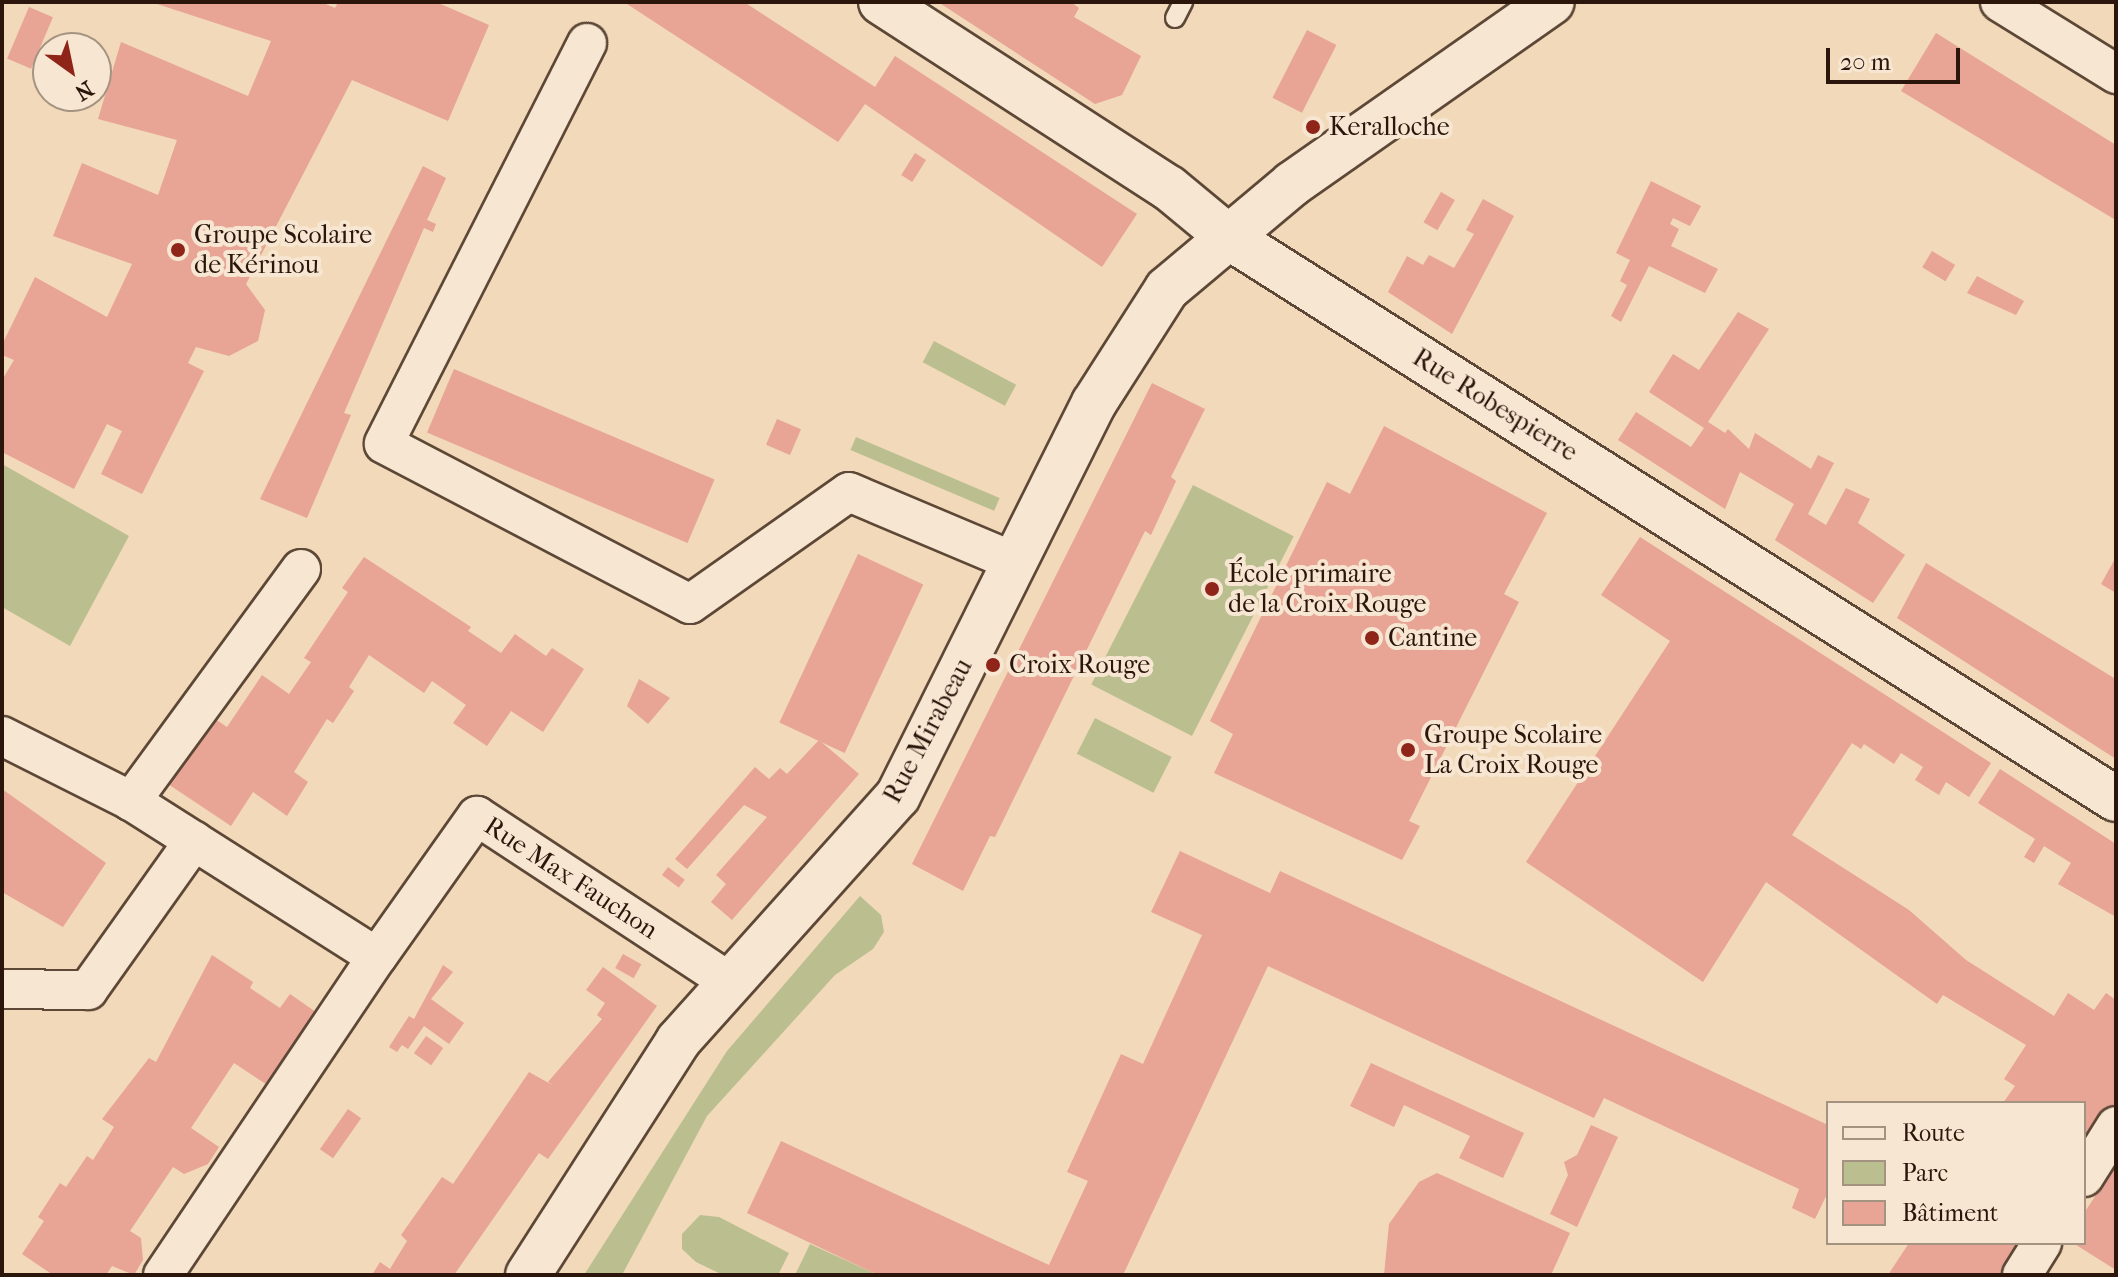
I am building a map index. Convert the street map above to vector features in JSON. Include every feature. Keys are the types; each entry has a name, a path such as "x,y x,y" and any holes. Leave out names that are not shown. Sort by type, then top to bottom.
{"street":[{"name":"Rue Robespierre","path":"881,2 1169,188 1227,236 2116,799"},
{"name":"Rue Mirabeau","path":"528,1275 678,1041 898,796 1094,403 1167,289 1292,184 1552,2"},
{"path":"2000,2 2116,74"},
{"path":"587,43 384,444 690,604 849,492 1015,562"},
{"path":"131,801 301,569"},
{"path":"2,736 131,801 377,957"},
{"name":"Rue Max Fauchon","path":"163,1275 377,957 477,816 730,982"},
{"path":"2,989 88,990 194,841"},
{"path":"2086,1174 2116,1126"},
{"path":"2022,1275 2041,1245"}],"green space":[{"path":"934,341 1016,385 1005,406 923,362"},
{"path":"856,437 1000,498 994,511 851,450"},
{"path":"2,464 129,536 70,646 2,607"},
{"path":"1193,485 1294,536 1192,736 1091,685"},
{"path":"1095,718 1172,757 1153,793 1077,754"},
{"path":"860,896 881,915 884,932 873,949 835,975 707,1116 622,1275 584,1275 727,1051"},
{"path":"700,1215 719,1217 789,1253 778,1275 723,1275 696,1262 682,1249 682,1234"},
{"path":"810,1244 878,1275 795,1275"}],"building":[{"name":"Groupe Scolaire de Kérinou","path":"151,2 321,2 335,8 338,2 436,2 489,25 448,121 352,80 246,284 265,310 258,341 229,356 196,347 188,363 204,371 142,494 101,474 122,431 107,424 74,489 2,452 2,380 14,360 2,355 2,345 35,277 107,317 132,264 53,236 82,163 158,195 177,140 98,119 100,112 112,112 112,72 121,42 248,96 271,41"},
{"path":"624,2 744,2 875,87 895,56 1137,214 1102,267 865,104 838,142"},
{"path":"938,2 1071,2 1079,8 1074,17 1141,56 1122,95 1095,104"},
{"path":"29,7 53,17 47,32 32,32 31,69 7,59"},
{"path":"1307,30 1336,45 1302,113 1272,98"},
{"path":"1936,33 2116,145 2114,219 1901,91"},
{"path":"915,153 926,160 912,182 901,175"},
{"path":"423,166 446,178 427,220 436,224 433,232 424,228 344,413 351,415 307,518 260,499"},
{"path":"1651,181 1701,206 1690,226 1673,218 1670,224 1679,229 1671,246 1718,269 1705,293 1649,266 1621,322 1611,316 1627,285 1620,281 1630,260 1616,253"},
{"path":"1441,192 1455,200 1437,230 1424,222"},
{"path":"1483,199 1514,216 1452,334 1388,292 1407,256 1423,265 1429,255 1454,268 1474,234 1466,230"},
{"path":"1932,251 1955,265 1945,281 1922,267"},
{"path":"1977,276 2024,301 2016,315 1967,293"},
{"path":"1738,312 1769,329 1708,422 1725,433 1728,429 1749,449 1755,433 1811,469 1818,455 1834,463 1808,514 1826,525 1846,488 1870,499 1858,523 1905,555 1873,603 1775,540 1794,504 1740,472 1725,509 1618,440 1636,412 1691,447 1704,428 1649,392 1673,354 1699,370"},
{"path":"454,369 715,480 688,543 427,433"},
{"path":"1152,383 1205,409 1171,477 1176,481 1151,535 1145,531 995,837 990,836 963,891 912,864"},
{"path":"777,419 801,429 790,455 766,445"},
{"name":"Cantine","path":"1384,426 1547,513 1504,594 1519,602 1409,821 1420,826 1402,860 1214,773 1233,734 1210,721 1327,482 1350,494"},
{"path":"1640,537 1991,763 1969,797 1946,782 1939,795 1915,780 1923,767 1901,753 1894,764 1864,744 1861,749 1852,743 1792,835 1909,910 1966,960 2054,1016 2068,993 2094,1010 2106,993 2116,1000 2116,1104 2086,1148 2086,1101 2004,1101 2015,1086 2004,1079 2026,1045 1943,995 1937,1004 1766,882 1703,982 1526,862 1670,641 1601,595"},
{"path":"858,554 923,584 845,753 779,723"},
{"path":"364,557 471,627 468,631 501,653 515,634 546,656 552,648 584,669 543,732 511,711 487,746 453,723 466,705 432,681 424,693 369,655 349,687 354,691 333,723 327,719 294,772 308,782 287,816 253,792 231,826 168,784 212,717 227,727 262,675 289,694 311,662 304,658 348,592 342,588"},
{"path":"2116,557 2116,593 2101,584"},
{"path":"1926,563 2114,678 2116,759 1897,618"},
{"path":"639,679 670,698 648,724 627,706"},
{"path":"819,740 859,774 732,920 711,902 726,884 716,875 767,817 744,805 687,869 675,859 755,767 769,779 780,768 787,774"},
{"path":"2000,769 2116,844 2116,917 2058,884 2071,863 2044,846 2034,863 2024,857 2035,839 1978,803"},
{"path":"2,789 106,863 63,927 2,892"},
{"path":"1180,851 1270,893 1280,871 1826,1124 1826,1196 1815,1219 1792,1208 1799,1189 1604,1098 1594,1118 1268,966 1123,1275 878,1275 747,1213 781,1141 1049,1265 1088,1181 1067,1172 1121,1054 1143,1064 1202,935 1151,912"},
{"path":"668,867 685,880 679,888 662,875"},
{"path":"623,954 641,964 634,978 615,968"},
{"path":"212,955 253,982 250,988 280,1008 290,994 323,1017 275,1090 234,1063 191,1128 219,1147 208,1164 184,1174 173,1167 130,1231 141,1238 143,1260 134,1275 112,1266 106,1275 53,1275 22,1254 44,1221 38,1217 60,1183 66,1187 87,1156 93,1160 114,1127 102,1119 149,1058 156,1062"},
{"path":"443,965 453,972 431,999 464,1023 449,1044 424,1026 408,1049 402,1045 397,1052 389,1047 409,1016 414,1019"},
{"path":"603,967 657,1006 548,1159 539,1153 454,1275 372,1275 380,1262 390,1269 407,1241 401,1235 442,1177 453,1184 529,1072 554,1086 548,1082 602,1019 597,1015 605,1003 586,990"},
{"path":"426,1036 443,1048 431,1065 414,1053"},
{"path":"1371,1063 1524,1133 1503,1178 1459,1158 1470,1136 1404,1105 1394,1127 1350,1106"},
{"path":"348,1109 361,1118 333,1158 320,1149"},
{"path":"1591,1125 1618,1137 1577,1227 1550,1214 1568,1175 1564,1162 1577,1155"},
{"path":"2116,1165 2116,1270 2076,1245 2086,1245 2086,1210"},
{"path":"1437,1173 1570,1233 1551,1275 1384,1275 1389,1224 1419,1182"},
{"path":"1908,1245 2022,1245 2002,1275 1888,1275"}],"place":[{"name":"Keralloche","path":"1313,127"},
{"name":"Groupe Scolaire de Kérinou","path":"178,250"},
{"name":"École primaire de la Croix Rouge","path":"1212,589"},
{"name":"Cantine","path":"1372,638"},
{"name":"Croix Rouge","path":"993,665"},
{"name":"Groupe Scolaire La Croix Rouge","path":"1408,750"}]}
